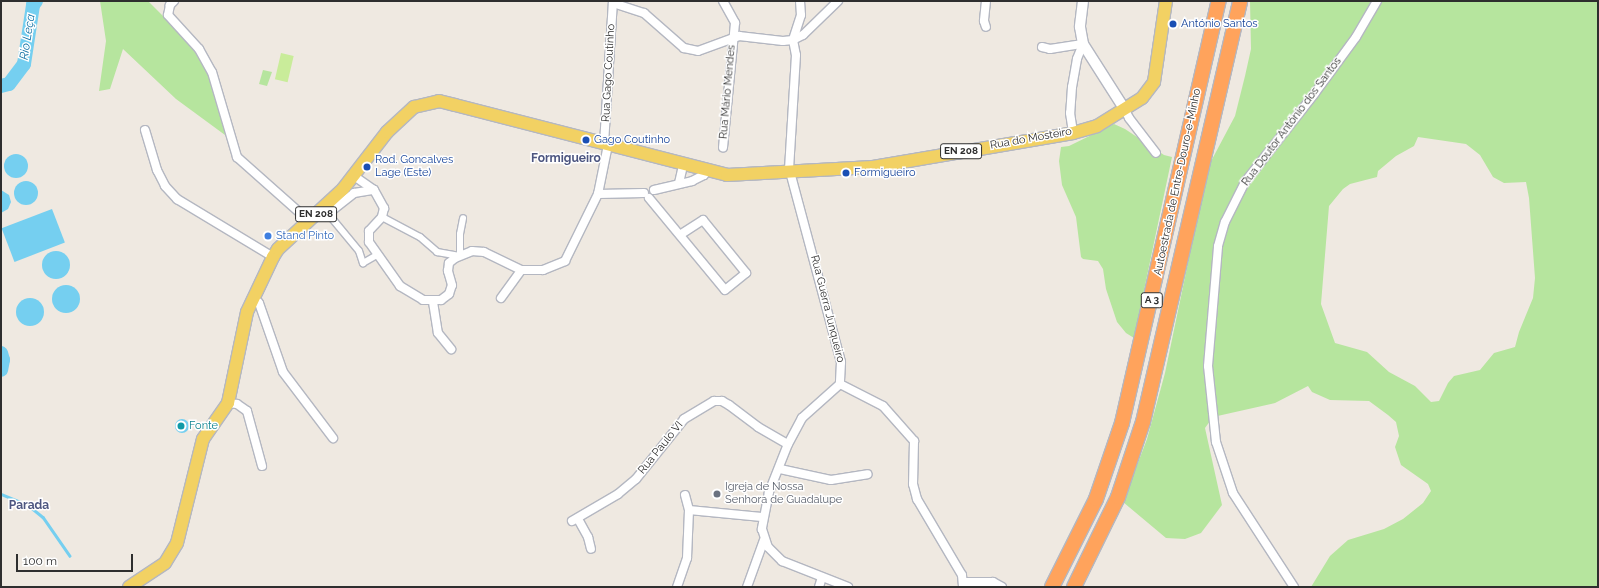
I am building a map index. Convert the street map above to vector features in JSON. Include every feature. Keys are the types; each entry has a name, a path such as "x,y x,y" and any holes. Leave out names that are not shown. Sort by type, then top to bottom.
{"highway":[{"name":"Autoestrada de Entre-Douro-e-Minho","path":"1052,587 1096,498 1122,423 1219,1"},
{"name":"Autoestrada de Entre-Douro-e-Minho","path":"1074,587 1118,497 1143,422 1240,1"}],"main road":[{"name":"Rua do Mosteiro","path":"688,167 727,175 791,173 873,167 1073,133 1097,126 1125,110 1142,98 1154,82 1166,1"},
{"name":"EN 208","path":"129,587 165,563 172,554 181,534 203,439 228,404 244,323 254,297 273,257 278,249 354,176 402,115 426,102 439,101 606,144 688,167"}],"street":[{"path":"174,1 170,5 168,15 198,49 212,72 237,157 313,217 330,212 354,192 374,190"},
{"name":"Rua Mário Mendes","path":"724,1 735,24 724,147"},
{"path":"793,40 801,15 800,1"},
{"path":"613,2 644,13 690,50 708,50 733,38 793,40 803,35 838,1"},
{"path":"986,1 984,21 986,28"},
{"path":"1083,1 1080,27 1083,44 1129,118 1156,153"},
{"name":"Rua Doutor António dos Santos","path":"1294,587 1233,492 1216,442 1208,366 1218,246 1225,222 1245,182 1315,93 1356,37 1377,1"},
{"name":"Rua Gago Coutinho","path":"521,270 543,270 565,261 598,194 606,144 613,2"},
{"name":"Rua Guerra Junqueiro","path":"793,40 796,55 791,173 841,362 840,384"},
{"path":"1042,47 1050,49 1083,44"},
{"path":"1073,133 1070,113 1072,87 1077,59 1083,44"},
{"path":"145,130 157,170 165,186 177,199 273,257"},
{"path":"679,183 688,167"},
{"path":"598,194 655,195 654,190 692,181 704,175 705,171"},
{"path":"354,176 374,190 384,208 382,217 369,231 367,236 377,255 400,286 412,294 433,302 446,298 452,285 448,268 449,263 460,256 480,251 521,270 501,298"},
{"path":"646,196 725,290 746,273 703,220 680,235"},
{"path":"330,212 330,216 359,251 363,264 377,255"},
{"path":"382,217 420,237 437,252 460,256"},
{"path":"460,256 460,234 463,218"},
{"path":"254,297 259,303 282,372 333,438"},
{"path":"433,302 438,334 451,349"},
{"path":"747,587 764,540 762,517 788,444 802,418 840,384 883,406 914,441 914,484 917,498 963,584 993,582 1002,587"},
{"name":"Rua Paulo VI","path":"591,549 588,537 575,520 636,479 684,419 714,401 722,401 729,405 758,428 788,444"},
{"path":"228,404 237,404 247,411 262,466"},
{"path":"780,469 831,480 868,474"},
{"path":"677,587 687,558 689,510 685,495"},
{"path":"689,510 762,517"},
{"path":"764,540 782,561 848,587"},
{"path":"819,587 822,577"}],"green space":[{"path":"100,1 148,1 190,43 209,73 224,124 225,135 176,99 123,49 110,89 99,91 106,41"},
{"path":"1250,1 1598,1 1598,587 1311,587 1330,556 1348,540 1384,529 1403,519 1423,503 1431,491 1428,484 1401,465 1395,447 1399,436 1396,422 1388,415 1369,401 1330,400 1312,392 1308,386 1275,403 1213,417 1205,428 1222,505 1201,533 1185,539 1166,538 1123,502 1147,439 1165,373 1208,167 1235,116 1251,49","holes":["1418,137 1466,144 1480,155 1493,177 1504,183 1526,182 1529,198 1535,278 1533,298 1519,332 1515,347 1494,353 1480,370 1454,376 1448,383 1439,401 1431,402 1415,386 1389,372 1367,352 1335,343 1321,304 1329,206 1343,189 1350,184 1377,177 1378,171 1396,156 1414,146"]},
{"path":"281,53 294,56 288,82 275,79"},
{"path":"263,70 272,72 267,86 259,84"},
{"path":"1114,124 1125,129 1164,155 1172,157 1134,338 1126,333 1117,322 1106,289 1103,269 1098,261 1083,259 1081,257 1076,217 1062,185 1059,161 1061,147 1069,146"}],"water":[{"path":"16,154 21,155 27,161 27,171 21,177 16,178 11,177 5,171 4,166 5,161 11,155"},
{"path":"26,181 31,182 37,188 37,198 31,204 26,205 21,204 15,198 14,193 15,188 21,182"},
{"path":"1,190 9,195 11,202 8,209 1,213"},
{"path":"52,209 65,243 14,262 2,228"},
{"path":"56,251 62,252 66,255 69,259 69,271 66,275 62,278 56,279 50,278 46,275 43,271 42,265 43,259 46,255 50,252"},
{"path":"66,285 76,289 80,299 76,309 66,313 56,309 52,299 56,289"},
{"path":"30,298 40,302 44,312 40,322 30,326 20,322 16,312 20,302"},
{"path":"182,419 187,421 189,426 187,431 182,433 177,431 175,426 177,421"}],"waterway":[{"name":"Rio Leça","path":"1,86 9,84 24,64 33,5 36,1"},
{"name":"Rio Leça","path":"1,353 3,360 1,370"},
{"path":"1,494 28,505 43,517 70,556"}],"place":[{"name":"António Santos","path":"1173,24"},
{"name":"Gago Coutinho","path":"586,140"},
{"name":"Rod. Goncalves Lage (Este)","path":"367,167"},
{"name":"Formigueiro","path":"846,173"},
{"name":"Stand Pinto","path":"268,236"},
{"name":"Fonte","path":"181,426"},
{"name":"Igreja de Nossa Senhora de Guadalupe","path":"717,494"}],"district":[{"name":"Formigueiro","path":"566,159"},
{"name":"Parada","path":"29,506"}]}
